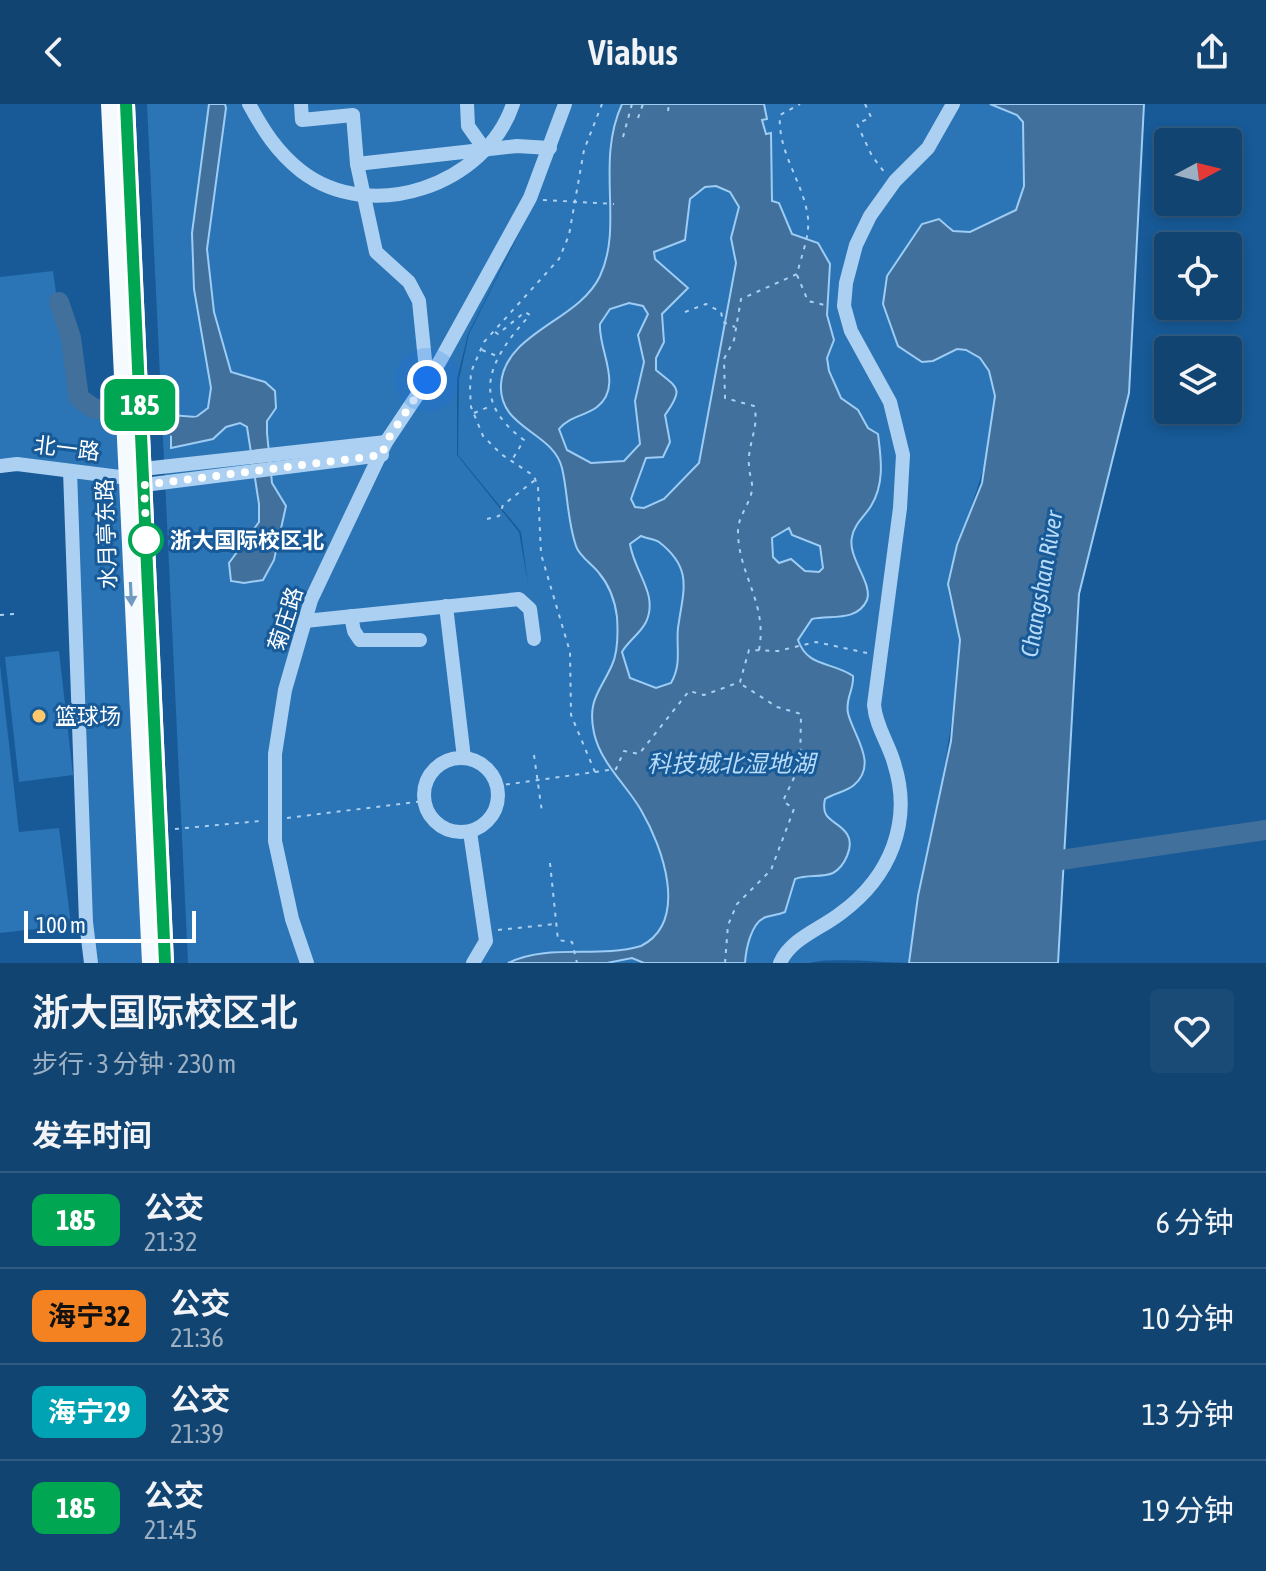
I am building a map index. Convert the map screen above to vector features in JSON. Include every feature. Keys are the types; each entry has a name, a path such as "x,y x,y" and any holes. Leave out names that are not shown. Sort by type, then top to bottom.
{"main road":[{"name":"水月亭东路","path":"110,104 137,470 165,963"},
{"name":"水月亭东路","path":"126,104 132,396"},
{"name":"水月亭东路","path":"137,470 151,963"}],"street":[{"path":"249,104 269,140 303,172 347,192 394,196 439,184 485,150 508,120 513,104"},
{"path":"301,104 302,120 353,115 357,164 376,252 409,282 419,301 427,380"},
{"path":"467,104 468,126 485,150"},
{"name":"菊庄路","path":"307,963 292,919 275,841 275,754 285,690 311,600 384,448 427,380 530,198 565,104"},
{"path":"780,963 793,945 857,900 887,865 894,848 901,806 894,761 876,722 878,654 900,508 903,455 890,402 863,359 845,310 846,283 856,245 870,216 895,181 928,148 946,106"},
{"path":"357,164 517,146 550,148"},
{"name":"北一路","path":"0,466 17,464 70,471 220,468 384,448"},
{"path":"70,471 86,922 91,963"},
{"path":"305,621 519,599 530,609 534,639"},
{"path":"446,606 464,758"},
{"path":"351,616 354,631 360,640 420,640"},
{"path":"464,758 487,769 496,786 497,803 492,814 470,832 440,827 432,819 424,801 425,784 431,773 440,764 464,758"},
{"path":"470,832 486,941 473,963"}],"path":[{"path":"595,772 571,715 570,652 541,554 536,480 483,436 473,413 471,372 481,349 494,331 559,259 569,235 584,150 602,104"},
{"path":"623,137 632,104 642,106 638,118"},
{"path":"668,111 669,104"},
{"path":"800,104 780,115 779,122 809,222 797,274 808,301 845,310"},
{"path":"865,104 871,117 857,124 879,168 895,181"},
{"path":"530,198 614,204"},
{"path":"759,650 762,618 738,531 752,491 749,448 758,420 754,406 725,398 724,359 736,327 741,299 797,274"},
{"path":"685,312 706,304 721,312 723,322 736,327"},
{"path":"494,331 498,334 525,312 530,315 497,356 489,390 503,423 524,440 512,460"},
{"path":"481,349 497,356"},
{"path":"473,413 493,405"},
{"path":"487,519 499,516 503,505 536,480"},
{"path":"0,615 15,614"},
{"path":"740,682 749,650 816,642 878,654"},
{"path":"496,786 616,769 624,751 639,754 689,691 704,695 740,682"},
{"path":"725,963 728,925 737,904 771,870 782,849 794,809 783,801 800,765 801,714 777,707 740,682"},
{"path":"534,755 542,812"},
{"path":"159,831 424,801"},
{"path":"550,863 558,940 572,942 577,963"},
{"path":"484,932 556,923"}],"shaded area":[{"path":"147,104 557,104 533,204 468,334 457,379 457,455 519,532 528,584 521,532 458,455 459,379 469,334 534,203 559,104 990,104 1018,117 1023,124 1027,148 1022,190 1016,210 970,232 953,231 947,223 933,361 949,352 971,352 991,374 995,400 985,464 948,581 959,633 960,656 947,753 909,963 844,960 810,963 188,963"},
{"path":"53,271 70,395 84,411 125,419 151,963 91,963 70,471 0,466 0,277"},
{"name":"篮球场","path":"59,651 73,775 19,782 5,657"},
{"path":"0,665 19,832 59,828 71,925 0,933"}],"water":[{"path":"209,104 225,104 226,108 207,249 214,312 231,372 265,382 275,391 276,408 267,421 267,433 272,483 286,506 274,560 263,580 244,583 231,581 229,563 259,522 247,427 240,423 226,427 213,439 171,448 171,415 196,417 208,408 211,388 194,289 192,233"},
{"name":"科技城北湿地湖","path":"622,104 764,104 767,119 762,120 766,134 771,133 772,201 779,203 792,234 818,243 830,264 827,315 834,340 827,358 829,371 841,398 858,410 868,428 878,434 881,470 878,488 871,506 855,528 851,545 866,586 867,600 863,607 850,615 812,619 798,640 802,649 814,660 853,676 848,713 862,749 864,768 854,785 825,799 824,806 827,816 847,834 849,850 833,873 795,879 785,912 766,917 753,930 745,963 644,963 632,958 607,963 508,963 540,954 624,950 641,946 656,934 665,919 668,901 667,882 657,843 635,800 602,754 594,733 593,704 612,665 616,648 617,617 613,599 603,578 576,546 562,468 557,456 517,421 502,399 501,384 506,366 515,352 576,305 600,276 610,236 614,126","holes":["716,186 730,192 739,207 731,238 736,263 699,463 664,499 644,508 635,507 631,499 646,458 663,457 670,442 665,415 675,399 676,389 656,370 656,358 664,342 662,314 688,288 655,259 654,252 685,240 690,199 705,187","629,303 643,306 648,314 638,335 644,362 635,401 640,444 624,461 591,463 567,450 559,429 597,407 609,389 600,324 610,309","789,528 792,535 820,546 823,568 819,572 805,571 791,559 779,563 773,557 772,538","641,536 657,541 677,562 684,581 676,669 671,683 656,688 630,678 622,652 646,622 650,602 630,544"]},
{"name":"Changshan River","path":"990,104 1144,104 1129,393 1079,594 1058,963 909,963 918,896 951,741 960,640 948,584 957,545 982,483 995,396 989,371 980,358 966,350 957,349 933,361 922,362 898,346 883,304 887,276 922,224 939,219 953,231 970,232 1016,210 1024,186 1023,122 1017,115"}],"waterway":[{"path":"59,302 71,338 79,398 93,408 187,429 198,427"},
{"path":"1040,863 1266,830"}],"bus line":[{"name":"185","path":"126,104 165,963"}],"place":[{"name":"浙大国际校区北","path":"146,540"},
{"name":"篮球场","path":"39,716"}],"route":[{"path":"146,540 147,548 144,485 382,455 386,442 427,380"}]}
